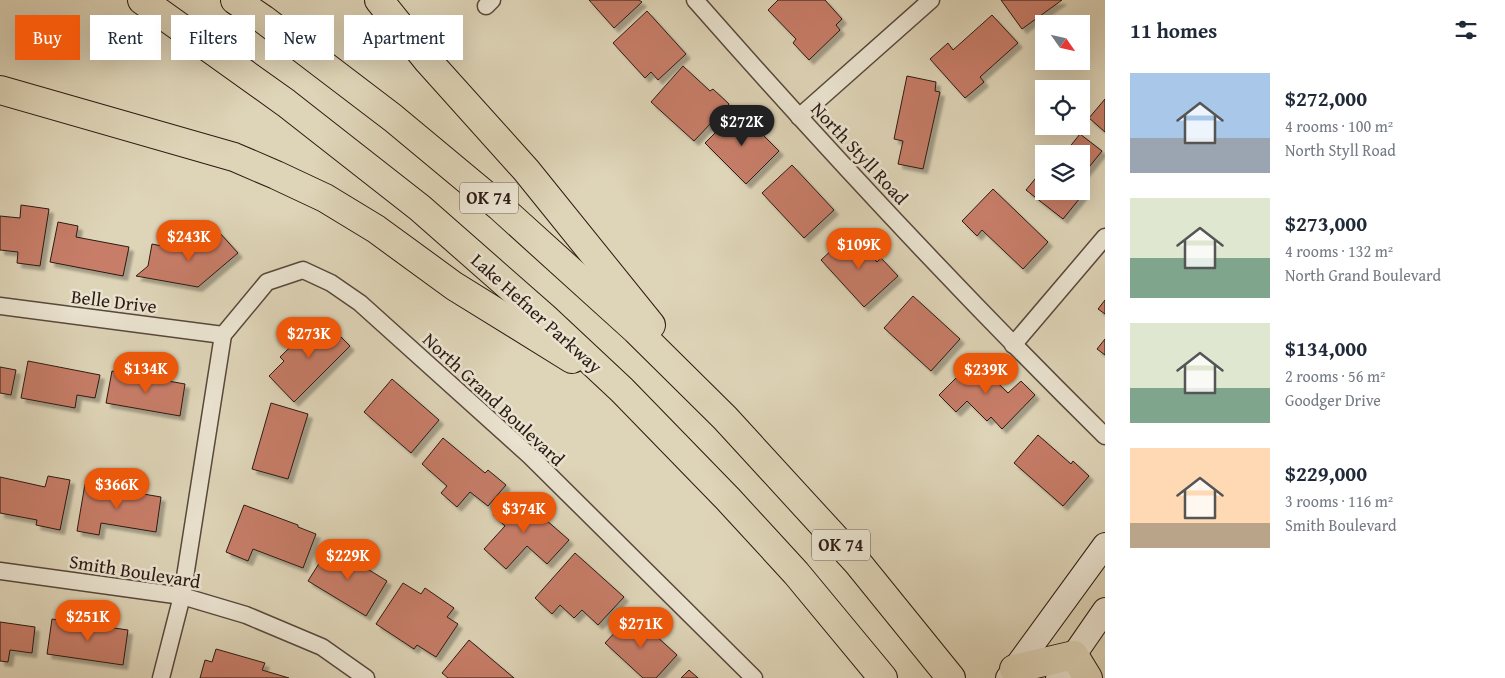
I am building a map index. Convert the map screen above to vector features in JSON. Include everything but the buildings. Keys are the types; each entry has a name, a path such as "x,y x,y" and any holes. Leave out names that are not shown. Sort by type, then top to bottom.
{"highway":[{"name":"Lake Hefner Parkway","path":"142,0 286,103 420,208 544,317 622,390 728,499 796,573 884,678"},
{"name":"OK 74","path":"235,0 263,19 393,118 500,207 636,330 725,418 857,562 951,678"},
{"path":"379,0 428,61 526,170 725,418"},
{"path":"0,90 234,157 325,198 376,229 454,286 622,390"},
{"path":"1011,674 1074,655 1088,678"}],"main road":[{"path":"1011,674 1105,545"},
{"path":"1058,678 1105,610"}],"street":[{"name":"North Styll Road","path":"695,0 799,117 1013,345 1105,436"},
{"path":"799,117 931,0"},
{"path":"1013,345 1105,236"},
{"name":"North Grand Boulevard","path":"223,335 267,282 303,270 331,283 360,303 515,443 754,678"},
{"name":"Belle Drive","path":"0,306 223,335"},
{"path":"161,678 182,596 223,335"},
{"name":"Smith Boulevard","path":"0,571 182,596 246,615 322,647 366,678"}]}
